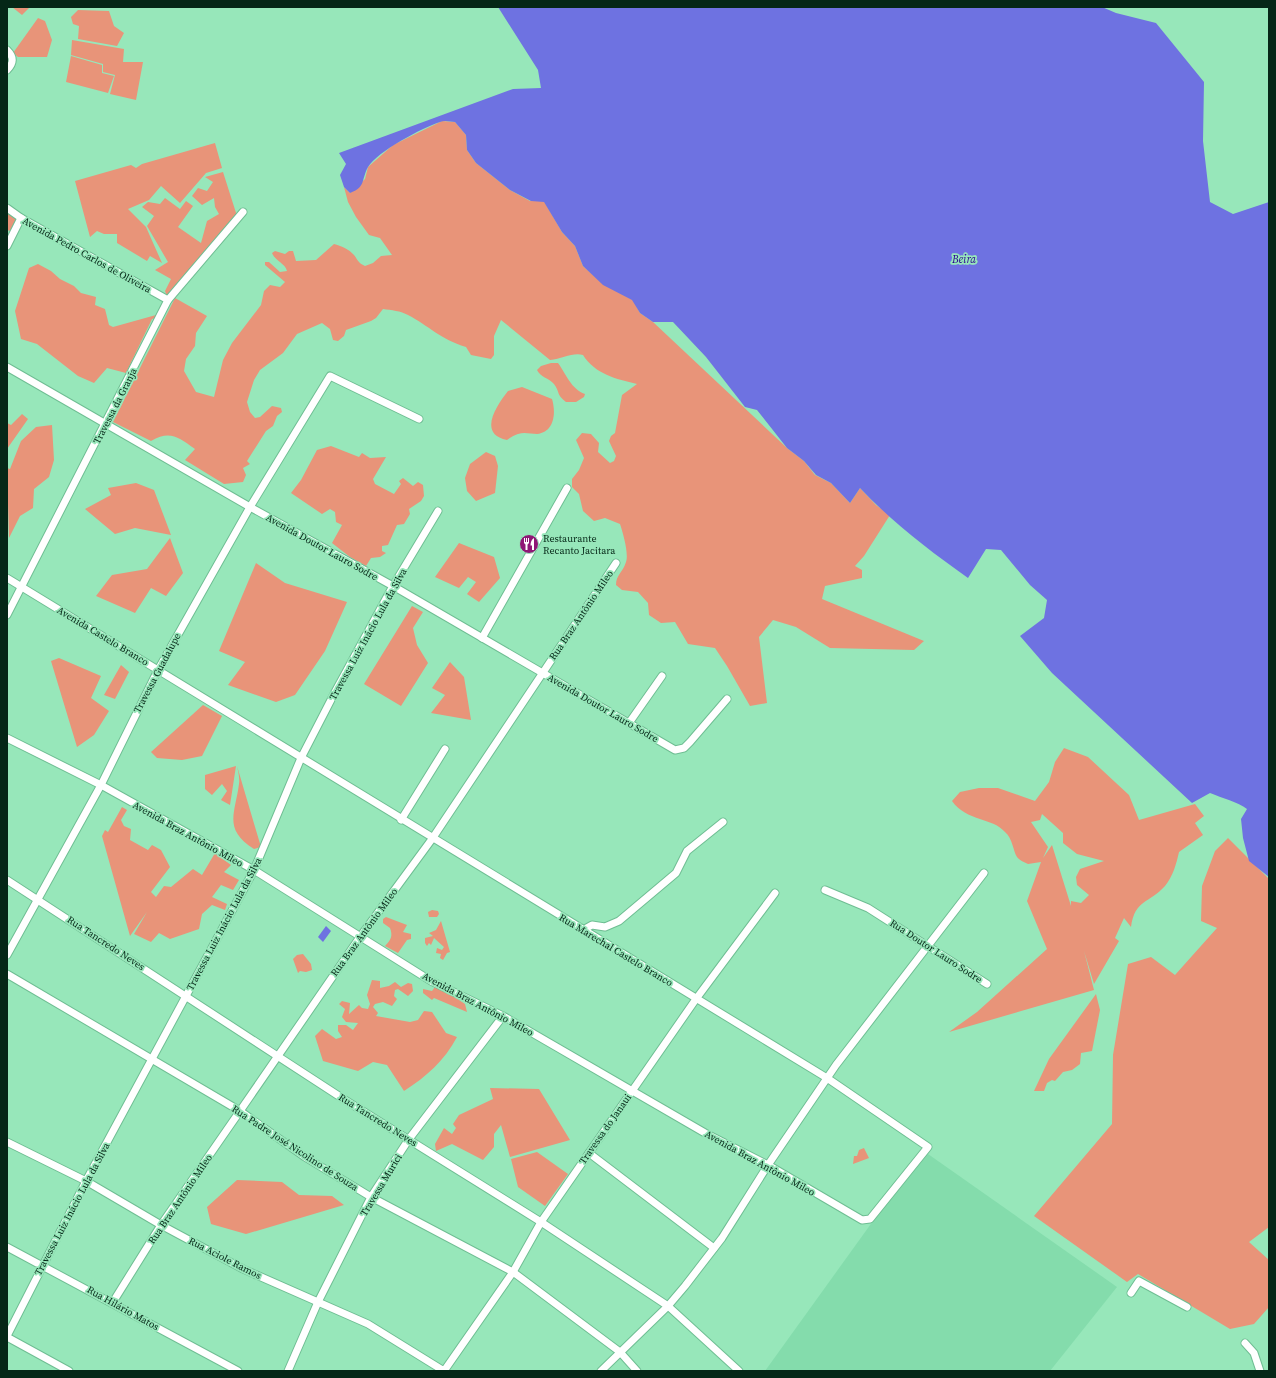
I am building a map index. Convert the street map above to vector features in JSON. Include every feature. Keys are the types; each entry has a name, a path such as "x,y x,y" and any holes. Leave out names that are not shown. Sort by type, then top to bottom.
{"street":[{"path":"7,50 13,60 7,70"},
{"name":"Avenida Pedro Carlos de Oliveira","path":"7,208 21,218 168,300"},
{"name":"Travessa da Granja","path":"7,614 168,300 244,212"},
{"path":"7,246 21,218"},
{"name":"Avenida Doutor Lauro Sodre","path":"7,367 250,507 393,586 676,750 680,750 690,742 727,699"},
{"name":"Travessa Guadalupe","path":"7,955 101,785 158,670 250,507 330,376 418,419"},
{"path":"482,638 567,488"},
{"name":"Travessa Luiz Inácio Lula da Silva","path":"7,1336 86,1181 254,870 301,758 393,586 438,511"},
{"name":"Rua Braz Antônio Mileo","path":"113,1302 161,1226 240,1111 360,937 432,839 616,563"},
{"name":"Avenida Castelo Branco","path":"7,578 301,758"},
{"path":"628,723 662,676"},
{"name":"Avenida Braz Antônio Mileo","path":"7,738 101,785 254,870 360,937 447,989 503,1016 705,1133 768,1165 864,1221 870,1219 928,1147"},
{"path":"401,820 445,749"},
{"name":"Rua Marechal Castelo Branco","path":"301,758 827,1078 928,1147"},
{"path":"583,930 592,926 605,927 619,921 676,874 687,851 723,822"},
{"path":"601,1371 668,1306 714,1248 827,1078 927,945 984,873"},
{"name":"Rua Tancredo Neves","path":"7,880 279,1056 541,1222 668,1306 739,1371"},
{"name":"Rua Doutor Lauro Sodre","path":"825,890 868,908 987,984"},
{"name":"Travessa do Janaui","path":"444,1371 513,1272 541,1222 632,1090 696,998 775,894"},
{"name":"Rua Padre José Nicolino de Souza","path":"7,974 240,1111 305,1156 371,1197 513,1272 620,1352 637,1371"},
{"name":"Travessa Murici","path":"288,1371 318,1302 371,1197 409,1139 503,1016"},
{"name":"Rua Aciole Ramos","path":"7,1142 86,1181 161,1226 243,1270 368,1324 444,1371"},
{"path":"589,1153 714,1248"},
{"name":"Rua Hilário Matos","path":"7,1247 113,1302 238,1371"},
{"path":"1131,1293 1139,1281 1187,1307"},
{"path":"7,1336 68,1371"},
{"path":"1245,1343 1254,1354 1260,1371"}],"shaded area":[{"path":"12,7 30,7 22,15"},
{"path":"78,10 109,11 114,26 124,33 117,46 78,39 79,26 73,24 71,17"},
{"path":"38,18 45,21 52,40 47,57 18,57 13,53"},
{"path":"72,40 124,49 123,62 143,62 136,100 110,94 115,75 103,72 103,64 71,55"},
{"path":"71,56 102,65 102,73 114,76 108,93 66,82"},
{"path":"442,121 455,122 466,135 467,150 476,163 510,190 530,201 544,201 562,232 575,246 583,266 603,284 633,300 640,313 653,322 787,448 804,461 815,475 831,483 850,503 860,488 876,505 890,515 864,556 855,566 862,570 862,578 825,586 822,599 924,641 914,650 830,648 796,627 773,620 759,637 767,703 750,706 715,648 688,644 675,622 661,623 649,615 648,603 638,592 622,590 616,585 617,579 625,565 627,558 620,524 605,518 594,521 583,511 579,494 572,487 572,479 579,470 584,458 576,440 582,433 591,434 599,443 598,452 610,463 614,461 616,456 609,441 611,436 615,433 622,395 637,384 607,375 594,367 583,355 575,354 550,360 501,320 494,336 494,355 491,359 471,355 466,347 449,340 408,315 386,309 383,309 376,318 371,321 346,330 344,336 338,341 333,340 330,329 322,323 297,334 283,353 260,370 254,380 247,402 250,412 255,418 260,417 272,406 281,408 282,412 277,416 273,426 266,431 247,461 250,464 243,468 246,475 243,482 224,484 185,460 195,449 179,438 174,436 164,436 151,441 113,422 175,298 207,316 196,333 195,346 186,359 184,371 196,392 214,397 223,360 232,343 261,305 264,291 270,285 280,287 285,282 265,265 265,262 269,262 280,272 287,271 272,253 275,251 285,254 289,251 293,251 296,261 316,260 334,244 350,251 359,263 365,266 373,263 381,256 392,255 380,238 369,235 356,217 348,202 344,187 350,193 365,179 368,167 393,145"},
{"path":"215,143 222,168 206,173 180,203 161,186 149,200 128,209 146,227 162,263 150,256 147,261 117,243 117,234 104,234 97,231 90,237 75,181 131,165 136,168 142,164"},
{"path":"223,172 237,216 167,296 165,291 171,279 155,270 168,262 147,226 154,216 142,207 148,202 160,204 165,198 180,209 186,201 193,206 178,227 201,243 207,221 219,214 215,207 214,198 202,205 192,196 198,188 207,191 213,182 205,177"},
{"path":"7,209 15,215 16,223 14,232 7,230"},
{"path":"38,264 51,271 60,279 74,286 81,293 96,297 95,305 105,309 109,325 113,327 156,315 157,318 152,319 126,373 107,368 94,383 78,376 37,344 21,339 15,311 29,268"},
{"path":"551,363 558,363 572,385 580,392 585,394 584,397 576,402 566,402 559,395 554,384 537,370 541,366"},
{"path":"522,387 552,399 554,410 553,421 548,430 537,434 520,433 507,440 498,437 493,432 491,426 495,411 508,391"},
{"path":"22,414 28,419 7,449 7,423 11,425"},
{"path":"52,425 54,460 49,477 34,489 33,508 20,516 9,538 7,468 10,469 21,441 36,427"},
{"path":"331,446 359,457 362,453 370,458 386,457 373,479 375,484 394,494 401,484 399,481 403,478 413,486 418,482 423,485 424,496 421,501 409,509 410,514 404,524 397,525 388,545 382,546 382,551 386,553 380,557 371,558 366,566 350,557 332,543 342,525 336,522 335,512 330,509 322,514 291,493 301,480 317,450"},
{"path":"486,452 495,456 498,466 495,493 476,501 467,491 465,478 470,464"},
{"path":"136,483 154,490 171,535 135,528 115,534 85,509 111,495 108,488"},
{"path":"170,538 183,573 166,596 151,588 135,613 96,596 112,575 147,569"},
{"path":"459,543 494,557 500,578 479,602 467,594 476,582 468,577 459,588 435,577"},
{"path":"256,563 285,583 347,602 325,651 295,695 276,702 228,685 245,662 219,651"},
{"path":"412,606 423,612 413,628 417,645 428,663 401,706 364,684"},
{"path":"59,658 101,676 91,698 109,711 94,735 77,747 51,661"},
{"path":"450,662 464,677 471,720 431,713 445,695 432,688"},
{"path":"121,665 129,672 115,699 104,695"},
{"path":"203,705 222,716 202,756 182,760 157,758 151,752"},
{"path":"1064,748 1088,757 1129,795 1139,820 1195,804 1204,816 1195,823 1203,835 1179,852 1174,870 1168,882 1159,892 1139,906 1133,918 1131,927 1124,918 1115,938 1119,941 1094,984 1084,951 1094,990 949,1032 977,1012 1047,949 1027,901 1041,862 1028,864 1020,860 1010,838 1000,827 965,813 952,801 960,792 979,788 998,788 1035,801 1049,782 1055,762","holes":["1042,814 1063,833 1063,843 1077,854 1104,861 1080,869 1076,877 1077,885 1089,895 1081,903 1071,901 1071,906 1052,845 1043,858 1048,847 1031,822 1040,820"]},
{"path":"236,766 230,805 221,800 227,791 222,784 212,795 205,789 205,775"},
{"path":"237,766 261,847 254,849 244,842 238,835 233,820 239,782"},
{"path":"122,807 127,810 121,820 124,826 131,829 130,840 148,850 152,845 161,850 170,867 151,892 156,897 164,886 171,887 193,869 202,875 215,853 231,865 224,872 239,880 233,890 221,885 212,897 227,904 225,910 212,905 202,914 199,929 170,939 159,933 151,942 134,934 147,912 130,936 102,836 105,830 108,832"},
{"path":"1228,838 1269,879 1269,1227 1249,1242 1269,1260 1269,1307 1254,1324 1230,1329 1138,1274 1127,1282 1034,1216 1112,1124 1113,1055 1128,964 1151,957 1175,975 1217,928 1201,921 1202,886 1215,851"},
{"path":"432,910 438,911 439,914 437,917 429,917 428,912"},
{"path":"386,917 407,925 403,932 411,934 411,939 407,940 398,953 385,946 390,940 391,936 390,928 383,923 383,919"},
{"path":"441,921 450,952 447,953 443,960 440,958 441,954 436,953 437,948 442,950 444,947 434,938 431,945 429,943 427,946 425,943 425,938 433,936 429,933 436,930"},
{"path":"303,954 311,964 312,970 306,972 300,971 298,973 293,959 297,955"},
{"path":"372,980 380,981 380,988 389,986 395,982 401,987 408,983 412,984 413,991 408,996 398,989 395,990 394,996 397,999 392,1006 383,1002 375,1004 373,1007 378,1013 376,1016 410,1022 418,1020 424,1011 432,1012 446,1033 457,1037 441,1061 420,1080 404,1091 387,1065 373,1062 358,1071 323,1061 315,1036 322,1029 336,1039 342,1037 338,1031 338,1025 346,1025 353,1030 358,1023 346,1022 342,1017 345,1009 339,1004 342,1001 350,1003 349,1014 359,1005 362,1008 368,1009 370,1004 367,995"},
{"path":"435,987 441,988 465,1004 467,1012 434,998 432,1000 423,993 423,989 432,991"},
{"path":"1096,994 1100,1010 1092,1051 1081,1053 1080,1064 1072,1070 1063,1072 1055,1081 1052,1080 1047,1083 1044,1091 1034,1091 1049,1059"},
{"path":"490,1088 539,1089 570,1140 510,1157 501,1125 494,1134 494,1147 483,1160 452,1144 436,1151 435,1144 444,1128 452,1134 456,1128 453,1124 459,1115 493,1099"},
{"path":"864,1148 869,1158 853,1164 854,1156 857,1156 859,1150"},
{"path":"537,1152 568,1174 545,1206 518,1187 511,1159"},
{"path":"928,1154 1117,1287 1050,1371 765,1371 873,1221"},
{"path":"237,1180 282,1182 299,1195 332,1196 344,1205 246,1234 211,1224 207,1207"}],"water":[{"name":"Beira","path":"498,7 1102,7 1116,13 1156,23 1204,82 1203,141 1210,202 1233,214 1269,202 1269,877 1249,861 1243,838 1241,819 1247,809 1235,802 1210,793 1192,803 1052,673 1020,636 1044,618 1047,600 1030,585 1001,550 986,549 968,578 912,536 872,501 860,488 850,503 831,483 816,475 804,461 787,448 757,410 745,407 706,357 673,322 653,322 640,313 632,300 603,285 583,266 575,246 562,232 544,202 531,201 510,190 476,163 467,150 466,135 455,122 440,122 423,129 390,147 368,167 359,188 350,193 344,187 340,175 346,164 339,153 513,89 541,88 538,70"},
{"path":"326,926 331,931 323,942 318,937"}],"place":[{"name":"Restaurante Recanto Jacitara","path":"529,544"}]}
